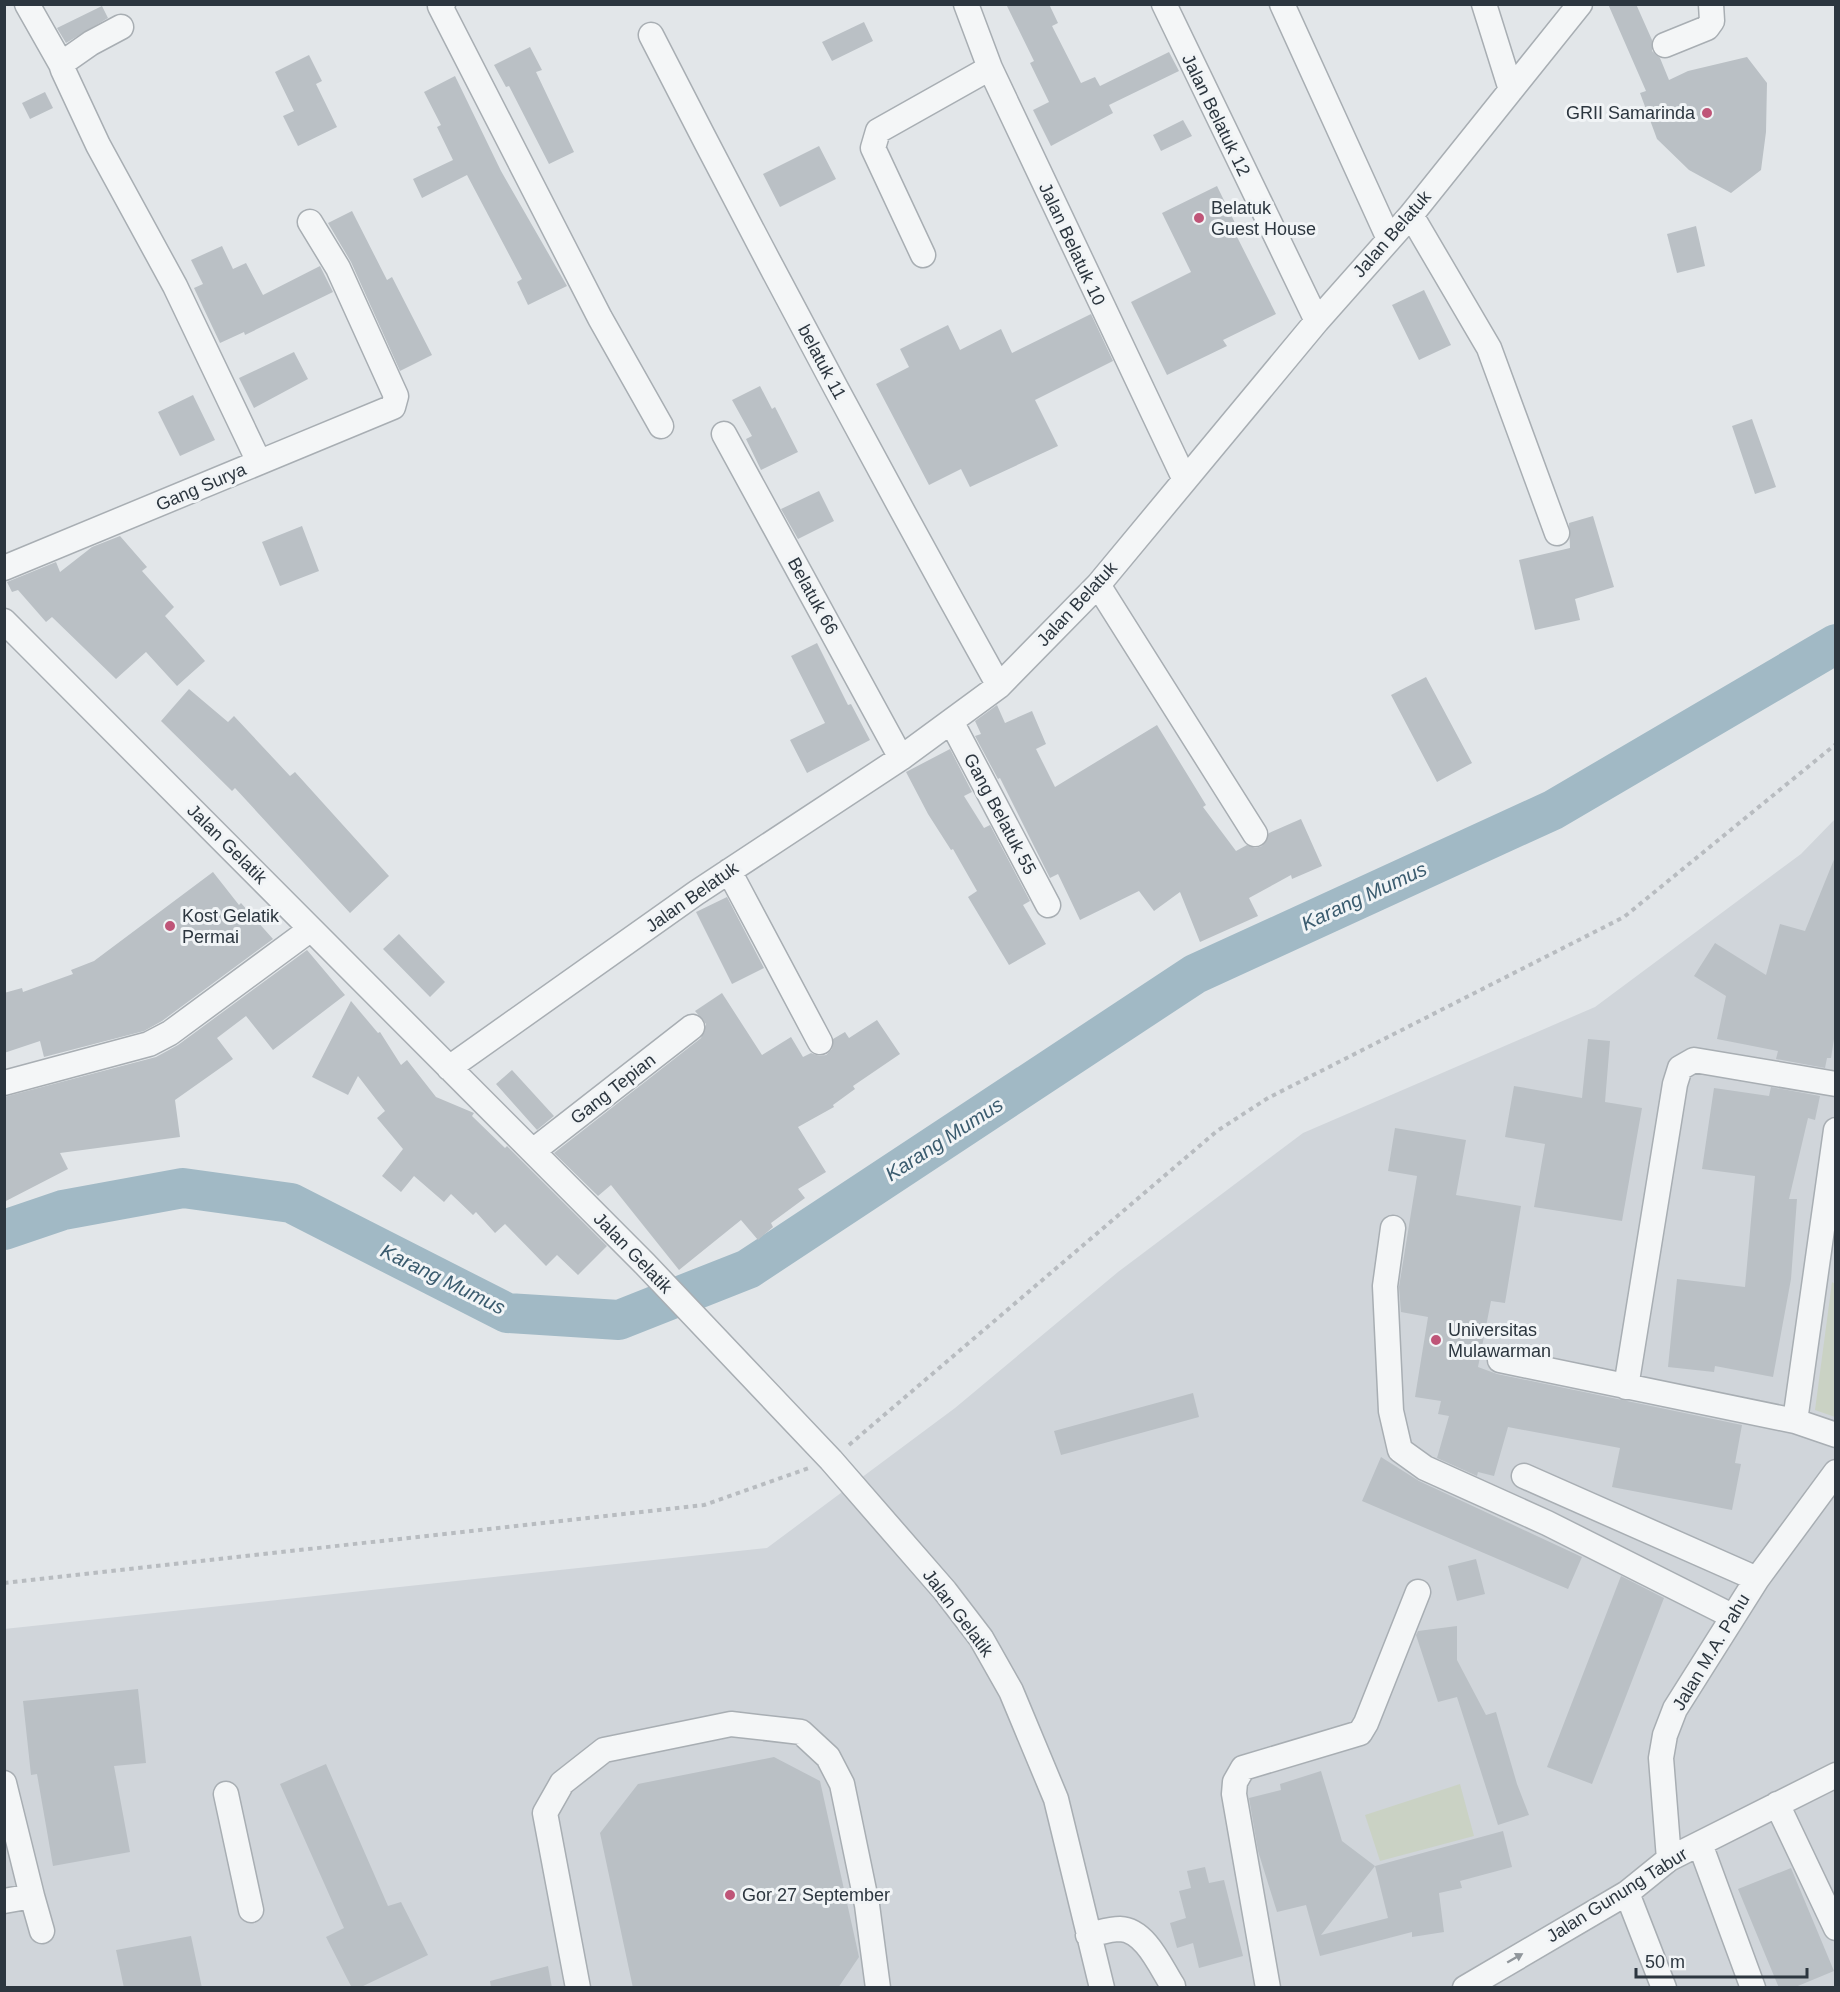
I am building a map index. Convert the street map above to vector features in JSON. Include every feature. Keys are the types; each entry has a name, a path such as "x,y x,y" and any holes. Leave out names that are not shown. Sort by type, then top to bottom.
{"street":[{"path":"27,4 62,64 98,145 175,286 259,462"},
{"path":"443,4 440,6 600,318 661,426"},
{"name":"Jalan Belatuk 10","path":"966,4 990,68 1185,480"},
{"name":"Jalan Belatuk 12","path":"1164,4 1317,321"},
{"path":"1282,4 1389,239"},
{"path":"1484,4 1511,90"},
{"path":"1665,45 1707,28 1712,21 1711,4"},
{"name":"Jalan Belatuk","path":"449,1068 729,871 902,758 999,686 1098,585 1317,321 1411,215 1578,5"},
{"path":"62,64 91,43 121,27"},
{"name":"belatuk 11","path":"651,35 708,148 859,432 999,686"},
{"path":"923,255 873,148 878,131 990,68"},
{"path":"1411,215 1489,348 1557,533"},
{"name":"Gang Surya","path":"4,568 396,404 396,396 338,268 310,222"},
{"name":"Belatuk 66","path":"724,434 902,758"},
{"path":"1098,585 1255,834"},
{"name":"Jalan Gelatik","path":"4,621 645,1264 831,1460 945,1591 981,1638 1011,1692 1056,1798 1102,1988"},
{"name":"Gang Belatuk 55","path":"952,723 1048,905"},
{"path":"729,871 820,1042"},
{"path":"4,1083 149,1044 170,1033 312,929"},
{"name":"Gang Tepian","path":"533,1151 692,1027"},
{"path":"1626,1387 1674,1083 1680,1068 1694,1060 1836,1084"},
{"path":"1795,1421 1827,1261 1836,1130"},
{"path":"1394,1228 1384,1286 1391,1412 1400,1450 1425,1468 1547,1523 1732,1616"},
{"path":"1500,1360 1795,1421 1836,1435"},
{"name":"Jalan M.A. Pahu","path":"1669,1859 1661,1758 1665,1735 1675,1709 1757,1579 1836,1472"},
{"path":"1524,1476 1757,1579"},
{"path":"1268,1988 1238,1814 1235,1782 1243,1767 1360,1733 1418,1592"},
{"path":"578,1988 545,1813 562,1783 604,1750 731,1724 801,1732 828,1757 842,1784 867,1905 878,1988"},
{"name":"Jalan Gunung Tabur","path":"1465,1988 1627,1893 1669,1859 1836,1775"},
{"path":"4,1783 7,1815 42,1931"},
{"path":"226,1794 250,1910"},
{"path":"1777,1804 1836,1928"},
{"path":"1700,1844 1753,1988"},
{"path":"1627,1893 1664,1988"},
{"path":"4,1900 32,1896"},
{"path":"1088,1935 1121,1929 1130,1932 1147,1945 1173,1986"}],"path":[{"path":"4,1583 704,1505 831,1460 1218,1131 1268,1098 1624,918 1836,744"}],"shaded area":[{"name":"Universitas Mulawarman","path":"1835,819 1835,1987 5,1987 4,1629 767,1548 955,1408 1118,1272 1303,1133 1595,1007 1801,854"},
{"path":"1832,1282 1836,1285 1835,1417 1815,1410"},
{"path":"1460,1784 1474,1836 1380,1861 1365,1815"}],"building":[{"path":"1006,4 1049,4 1058,23 1052,26 1081,83 1095,77 1100,86 1169,52 1179,71 1109,105 1113,113 1051,146 1033,110 1049,102 1030,63 1034,61"},
{"name":"GRII Samarinda","path":"1608,4 1636,4 1652,40 1652,51 1660,58 1669,80 1688,71 1747,57 1767,83 1766,132 1761,170 1731,193 1689,170 1657,139 1640,93 1646,91"},
{"path":"102,6 108,18 66,43 57,28"},
{"path":"864,22 873,41 832,61 822,42"},
{"path":"530,47 542,70 536,72 574,152 549,164 509,86 506,87 494,65"},
{"path":"309,55 322,81 316,84 337,127 298,146 283,116 294,111 275,72"},
{"path":"455,76 501,171 567,286 528,305 517,282 522,279 467,175 422,198 413,179 453,160 437,127 441,125 424,92"},
{"path":"45,92 53,108 30,119 22,103"},
{"path":"1183,120 1192,136 1161,151 1153,135"},
{"path":"819,146 836,179 780,207 763,174"},
{"path":"1217,186 1235,223 1231,225 1276,314 1223,340 1227,346 1167,375 1131,302 1191,272 1162,213"},
{"path":"352,211 387,280 392,277 432,355 400,371 351,262 328,223"},
{"path":"1696,226 1705,266 1677,273 1667,234"},
{"path":"222,246 233,269 246,263 263,295 320,266 333,292 245,335 244,332 220,343 194,288 203,284 191,260"},
{"path":"1424,290 1451,345 1419,360 1392,305"},
{"path":"1091,314 1113,361 1035,400 1058,446 970,487 961,469 929,485 876,384 909,367 900,349 948,325 960,350 1001,329 1012,353"},
{"path":"294,352 308,379 254,408 239,378"},
{"path":"760,386 772,409 775,407 798,452 761,470 746,439 752,436 732,400"},
{"path":"193,395 215,440 180,456 158,412"},
{"path":"1752,419 1776,487 1755,494 1732,426"},
{"path":"819,491 834,521 798,539 781,509"},
{"path":"1593,516 1614,587 1575,599 1580,620 1535,630 1519,560 1570,548 1569,523"},
{"path":"302,526 319,571 280,586 262,542"},
{"path":"120,536 147,567 142,571 174,607 165,616 205,661 177,686 146,652 116,679 52,617 46,622 18,590 12,592 7,582 56,562 60,572 92,547"},
{"path":"817,643 848,705 851,704 870,740 807,773 790,740 825,723 791,656"},
{"path":"1426,677 1472,763 1437,782 1391,695"},
{"path":"189,689 228,722 234,716 290,776 295,772 389,876 350,913 235,788 232,791 161,721"},
{"path":"997,705 1005,723 1032,711 1046,744 1036,749 1055,787 1157,725 1206,805 1203,807 1236,851 1247,845 1255,848 1262,846 1269,833 1301,819 1322,866 1292,879 1291,875 1249,898 1258,916 1200,942 1180,892 1154,911 1139,891 1080,920 1058,874 1050,878 1000,778 998,779 975,736 981,734 975,721"},
{"path":"950,749 972,792 964,796 984,828 990,825 1030,901 1023,905 1046,944 1009,965 968,897 977,891 953,849 951,850 928,814 906,772"},
{"path":"1835,857 1836,1026 1831,1058 1827,1058 1825,1068 1776,1059 1778,1051 1717,1039 1726,996 1694,976 1715,943 1766,975 1780,924 1805,931"},
{"path":"213,872 239,905 241,903 273,939 162,1021 144,1031 44,1057 40,1041 4,1053 4,993 22,988 23,992 73,974 71,970 94,961"},
{"path":"727,897 764,968 732,984 696,912"},
{"path":"399,934 445,982 430,997 383,949"},
{"path":"307,950 345,995 273,1050 246,1016 217,1038 233,1059 175,1100 180,1137 60,1153 68,1169 4,1202 4,1097 156,1057 178,1045"},
{"path":"722,993 762,1055 791,1037 803,1057 811,1053 819,1056 826,1055 832,1049 833,1039 845,1032 849,1038 877,1020 900,1054 853,1086 855,1089 833,1105 834,1107 798,1127 826,1172 798,1189 805,1198 771,1223 773,1227 758,1240 741,1220 679,1270 611,1185 598,1196 554,1153 701,1038 706,1024 695,1011"},
{"path":"351,1001 378,1033 380,1032 401,1065 407,1060 436,1097 474,1113 472,1116 505,1148 507,1146 607,1246 578,1275 557,1255 546,1266 505,1224 495,1233 476,1212 473,1215 451,1194 444,1202 414,1176 401,1192 382,1176 403,1149 377,1118 385,1111 358,1076 348,1095 312,1077"},
{"path":"1588,1039 1610,1041 1605,1102 1642,1108 1622,1221 1534,1207 1545,1144 1505,1137 1514,1086 1582,1098"},
{"path":"512,1070 554,1116 537,1130 496,1084"},
{"path":"1771,1087 1820,1096 1815,1120 1808,1118 1789,1199 1797,1199 1791,1279 1773,1377 1715,1366 1714,1372 1668,1367 1677,1279 1745,1287 1755,1176 1702,1169 1714,1088 1769,1096"},
{"path":"1395,1128 1466,1140 1456,1195 1521,1206 1505,1303 1491,1301 1478,1367 1497,1374 1742,1425 1735,1463 1741,1464 1732,1510 1612,1487 1620,1448 1508,1427 1494,1476 1478,1472 1477,1476 1437,1458 1449,1416 1438,1414 1441,1401 1415,1397 1428,1317 1401,1312 1399,1287 1417,1176 1388,1171"},
{"path":"1193,1393 1199,1417 1061,1455 1054,1431"},
{"path":"1381,1457 1419,1481 1582,1557 1568,1589 1362,1501"},
{"path":"1476,1559 1485,1594 1457,1601 1448,1566"},
{"path":"1621,1576 1664,1598 1592,1784 1547,1767"},
{"path":"1457,1626 1457,1660 1486,1715 1496,1712 1517,1784 1529,1815 1498,1825 1457,1697 1438,1702 1416,1635 1418,1631"},
{"path":"138,1689 146,1763 114,1766 130,1852 53,1866 37,1774 31,1775 23,1701"},
{"name":"Gor 27 September","path":"774,1757 820,1781 859,1957 838,1988 633,1988 600,1833 638,1784"},
{"path":"326,1764 388,1906 401,1902 428,1955 359,1988 352,1988 326,1937 344,1928 280,1784"},
{"path":"1321,1771 1342,1841 1375,1866 1503,1831 1512,1867 1460,1881 1462,1888 1439,1893 1444,1932 1412,1937 1412,1932 1320,1956 1306,1905 1277,1912 1258,1851 1249,1798 1281,1790 1280,1784","holes":["1375,1866 1388,1918 1321,1935"]},
{"path":"1205,1867 1209,1883 1224,1880 1243,1956 1199,1968 1193,1943 1177,1948 1170,1923 1186,1918 1179,1891 1191,1888 1187,1871"},
{"path":"1791,1868 1834,1971 1793,1988 1779,1988 1738,1889"},
{"path":"191,1936 202,1988 124,1988 116,1950"},
{"path":"548,1966 552,1988 491,1988 490,1981"}],"waterway":[{"name":"Karang Mumus","path":"4,1230 63,1210 183,1188 291,1203 507,1313 619,1320 748,1269 1195,974 1553,810 1836,644"}],"place":[{"name":"GRII Samarinda","path":"1707,113"},
{"name":"Belatuk Guest House","path":"1199,218"},
{"name":"Kost Gelatik Permai","path":"170,926"},
{"name":"Universitas Mulawarman","path":"1436,1340"},
{"name":"Gor 27 September","path":"730,1895"}]}
